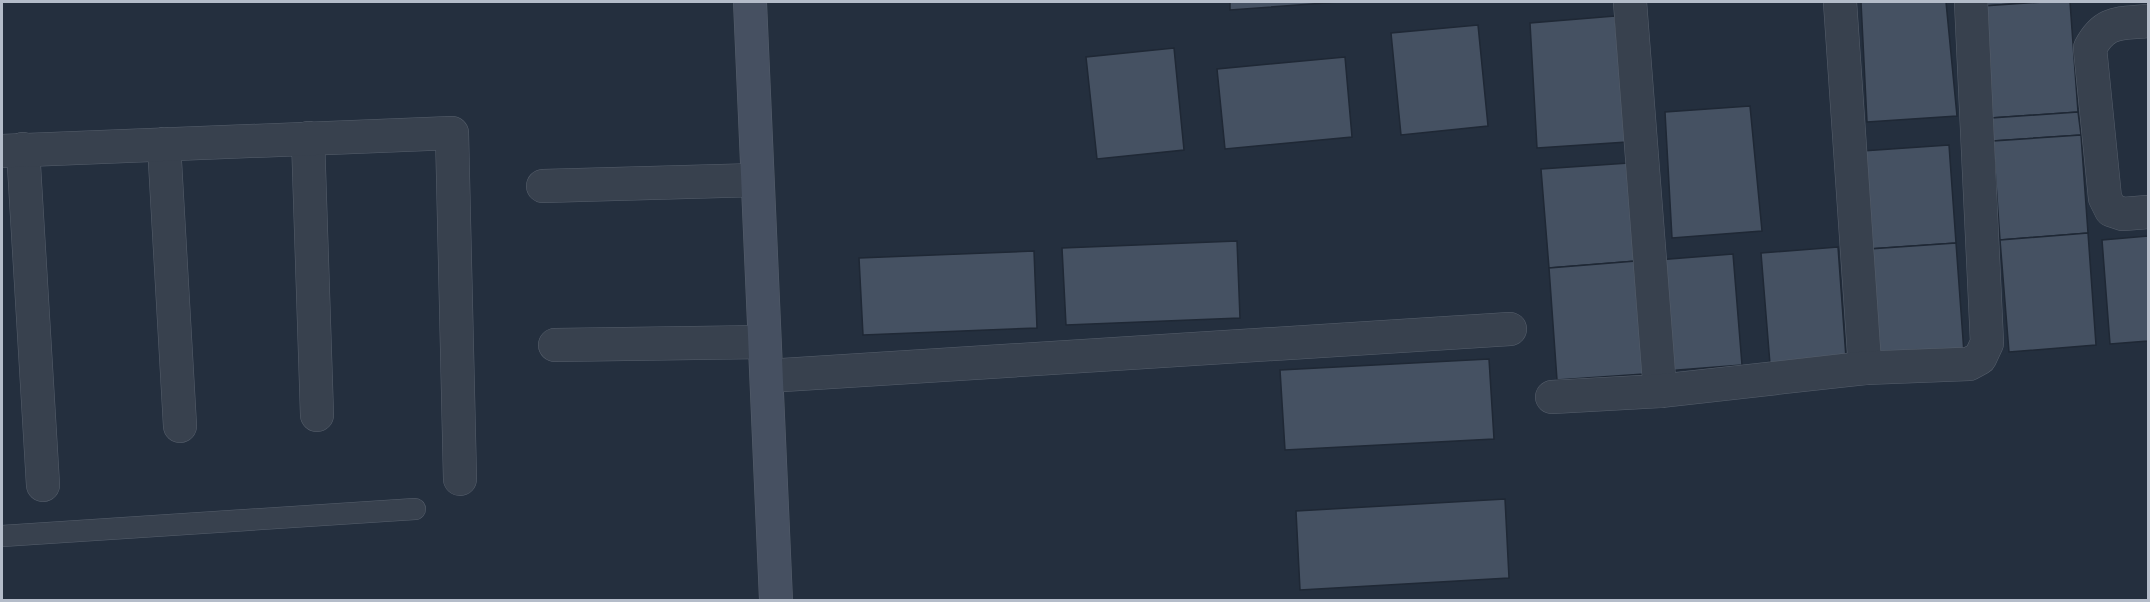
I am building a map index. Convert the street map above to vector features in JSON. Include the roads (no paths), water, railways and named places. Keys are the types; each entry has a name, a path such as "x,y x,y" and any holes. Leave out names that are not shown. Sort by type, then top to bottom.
{"street":[{"path":"750,2 776,600"},
{"path":"1630,2 1660,391"},
{"path":"1840,2 1865,368"},
{"path":"1552,397 1660,391 1865,368 1968,364 1980,358 1987,343 1971,2"},
{"path":"2148,21 2113,25 2098,33 2090,48 2105,198 2111,210 2123,214 2148,212"},
{"path":"43,485 12,150 452,133 460,479"},
{"path":"308,138 317,415"},
{"path":"165,144 180,426"},
{"path":"543,186 757,180"},
{"path":"766,376 1510,329"},
{"path":"555,345 764,342"}],"lane":[{"path":"2,536 415,509"}]}
